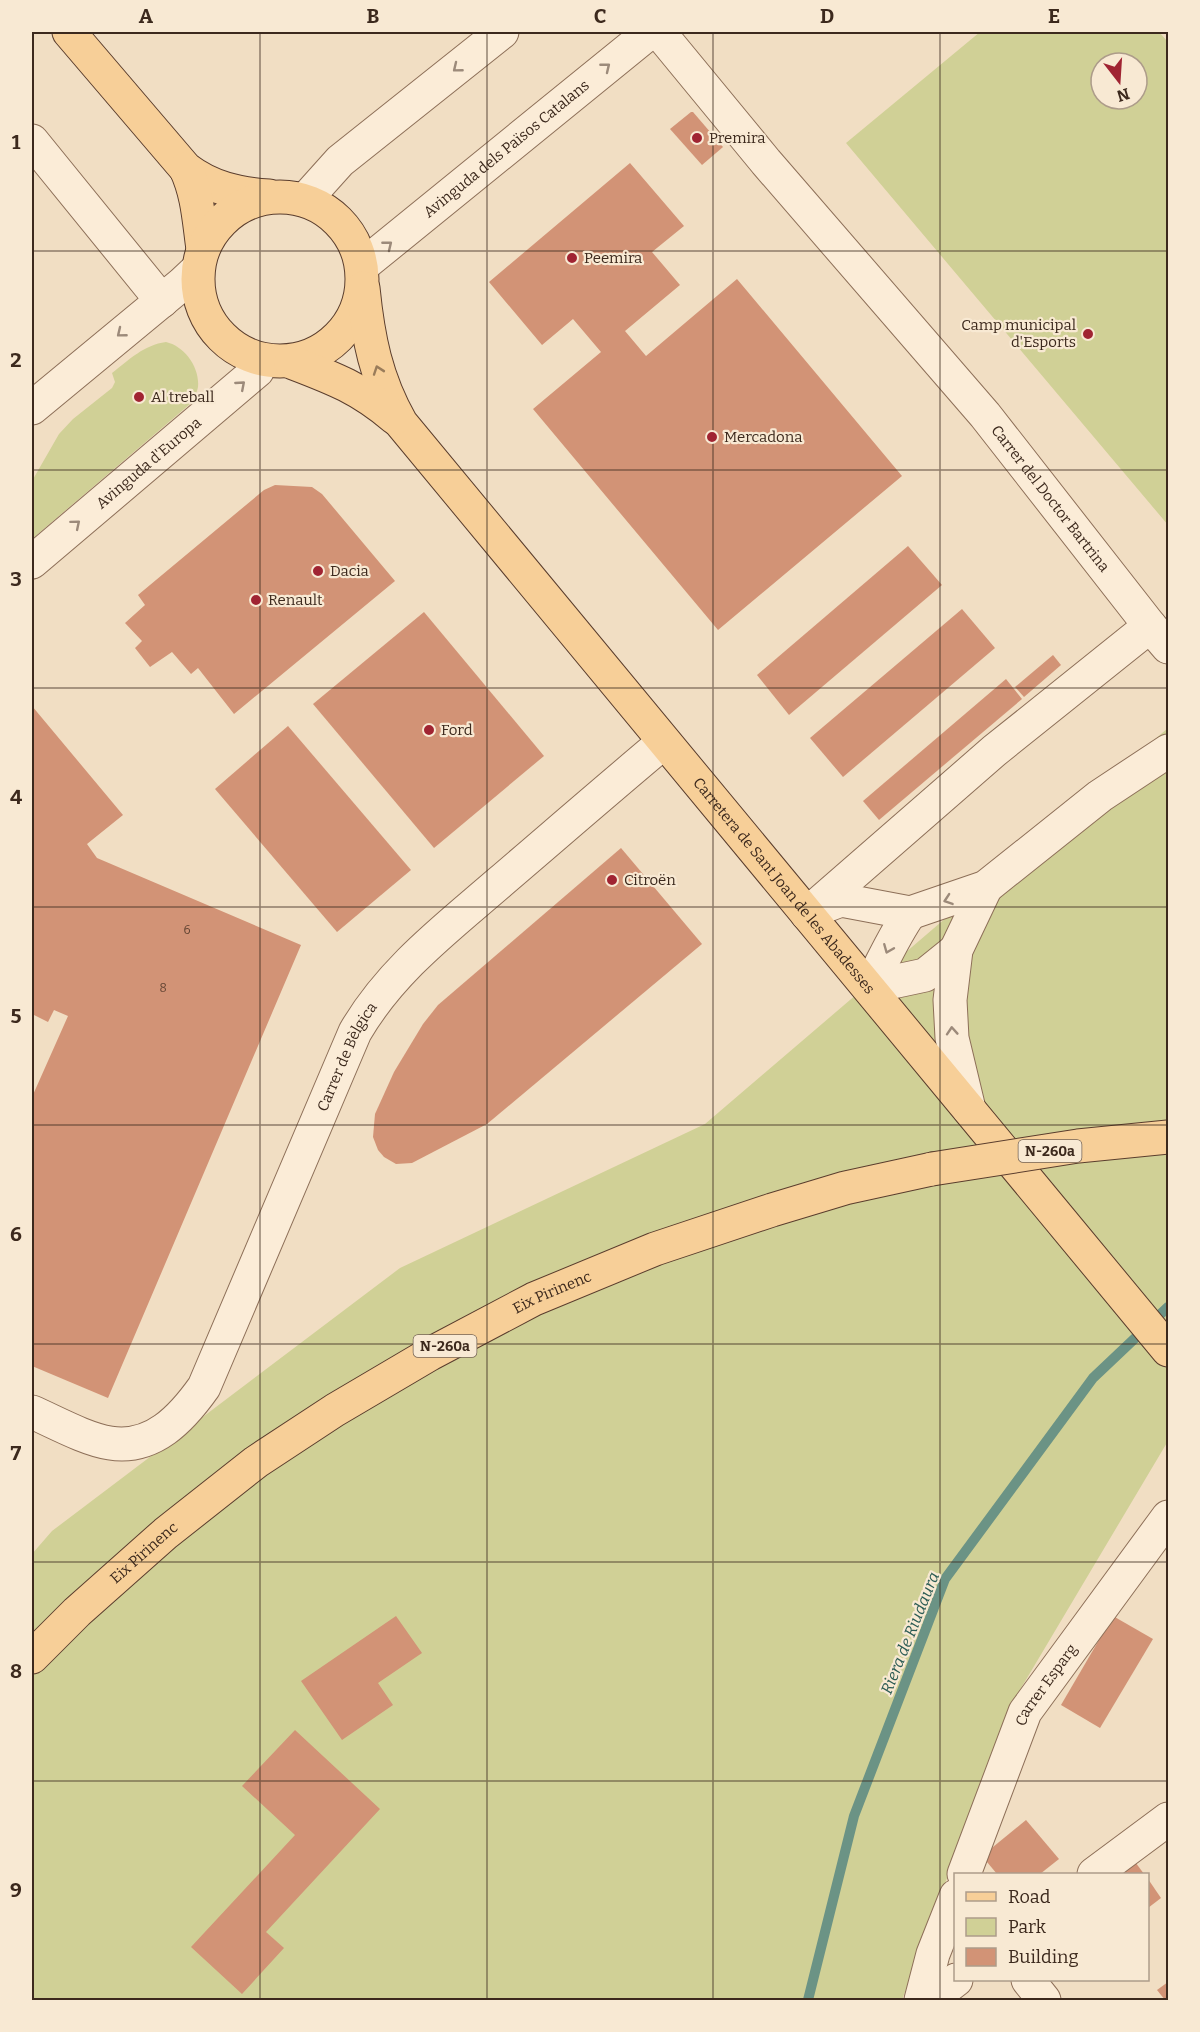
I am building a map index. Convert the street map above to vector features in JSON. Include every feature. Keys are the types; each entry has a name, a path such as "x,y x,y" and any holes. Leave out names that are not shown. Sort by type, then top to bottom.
{"main road":[{"path":"69,32 186,169 196,177 225,190 291,199 322,208 342,225 357,248 362,277 357,309 347,328 332,344 312,356 277,361 244,353 226,342 212,327 203,309 198,289 201,259 199,208 193,184 186,169"},
{"path":"201,259 212,232 240,207 258,200 291,199"},
{"name":"Carretera de Sant Joan de les Abadesses","path":"362,277 369,340 390,402 401,423 1168,1350"},
{"name":"Carretera de Sant Joan de les Abadesses","path":"277,361 331,377 362,392 401,423"},
{"name":"Eix Pirinenc","path":"32,1657 77,1612 166,1533 256,1462 335,1410 430,1354 534,1299 655,1249 845,1188 932,1169 1078,1146 1168,1137"}],"street":[{"path":"291,199 502,32"},
{"name":"Avinguda dels Països Catalans","path":"362,277 650,32"},
{"name":"Carrer del Doctor Bartrina","path":"659,32 766,162 985,415 1159,637 994,751 807,914"},
{"path":"32,141 162,301"},
{"path":"32,408 162,301 201,259"},
{"name":"Avinguda d'Europa","path":"32,562 257,371 277,361"},
{"name":"Carrer de Bèlgica","path":"32,1412 110,1443 134,1442 158,1434 176,1422 204,1387 355,1032 369,1008 388,984 431,940 663,742"},
{"path":"807,914 841,900 910,913 986,887 1100,796 1168,751"},
{"path":"969,1109 952,1038 950,1000 956,950 986,887"},
{"path":"869,987 894,935 910,913"},
{"path":"869,987 925,975 956,950"},
{"name":"Carrer Esparg","path":"965,1873 1025,1712 1168,1517"},
{"path":"1097,1873 1168,1819"},
{"path":"921,2001 933,1954 954,1901"},
{"path":"930,2001 955,1981"},
{"path":"1029,1981 1044,2001"}],"green space":[{"name":"Camp municipal d'Esports","path":"980,32 1159,32 1168,42 1168,525 846,143"},
{"path":"166,342 179,348 194,365 198,387 190,404 32,539 32,481 59,434 73,419 112,388 115,382 112,373 144,349"},
{"path":"1168,728 1168,1441 1011,1705 902,2000 32,2000 32,1554 52,1531 400,1268 705,1124"}],"building":[{"name":"Premira","path":"691,112 723,147 702,165 670,129"},
{"name":"Mercadona","path":"630,163 684,226 652,252 680,285 625,331 646,356 737,279 902,476 718,630 533,409 601,352 573,319 542,345 489,282"},
{"name":"Renault","path":"275,485 312,487 322,494 395,581 234,714 198,668 191,674 172,652 150,667 135,648 142,641 125,623 145,605 138,595 264,490"},
{"path":"908,546 942,585 789,715 757,675"},
{"path":"962,609 995,648 843,777 810,738"},
{"name":"Ford","path":"424,612 544,756 434,848 313,704"},
{"path":"1053,655 1061,665 1024,697 1015,687"},
{"path":"1006,679 1022,699 879,820 863,801"},
{"path":"32,706 123,815 87,844 97,858 301,945 108,1398 32,1366 32,1097 68,1016 54,1010 48,1022 32,1014"},
{"path":"288,726 411,870 337,932 215,789"},
{"path":"621,848 702,944 487,1124 412,1163 396,1164 384,1157 378,1150 373,1137 375,1114 394,1072 423,1024 438,1005"},
{"path":"396,1616 422,1653 378,1683 393,1705 342,1740 301,1681"},
{"path":"1113,1616 1153,1639 1100,1728 1061,1705"},
{"path":"295,1730 380,1809 266,1932 284,1948 242,1994 191,1947 295,1835 242,1786"},
{"path":"1026,1820 1059,1859 1041,1873 996,1873 982,1856"},
{"path":"1133,1859 1143,1873 1113,1873"},
{"path":"1149,1880 1161,1898 1149,1907"},
{"path":"1168,1982 1168,2000 1165,2000 1157,1990"}],"waterway":[{"name":"Riera de Riudaura","path":"808,2000 854,1816 945,1579 1093,1378 1168,1307"}],"place":[{"name":"Premira","path":"697,138"},
{"name":"Peemira","path":"572,258"},
{"name":"Camp municipal d'Esports","path":"1088,334"},
{"name":"Al treball","path":"139,397"},
{"name":"Mercadona","path":"712,437"},
{"name":"Dacia","path":"318,571"},
{"name":"Renault","path":"256,600"},
{"name":"Ford","path":"429,730"},
{"name":"Citroën","path":"612,880"}]}
